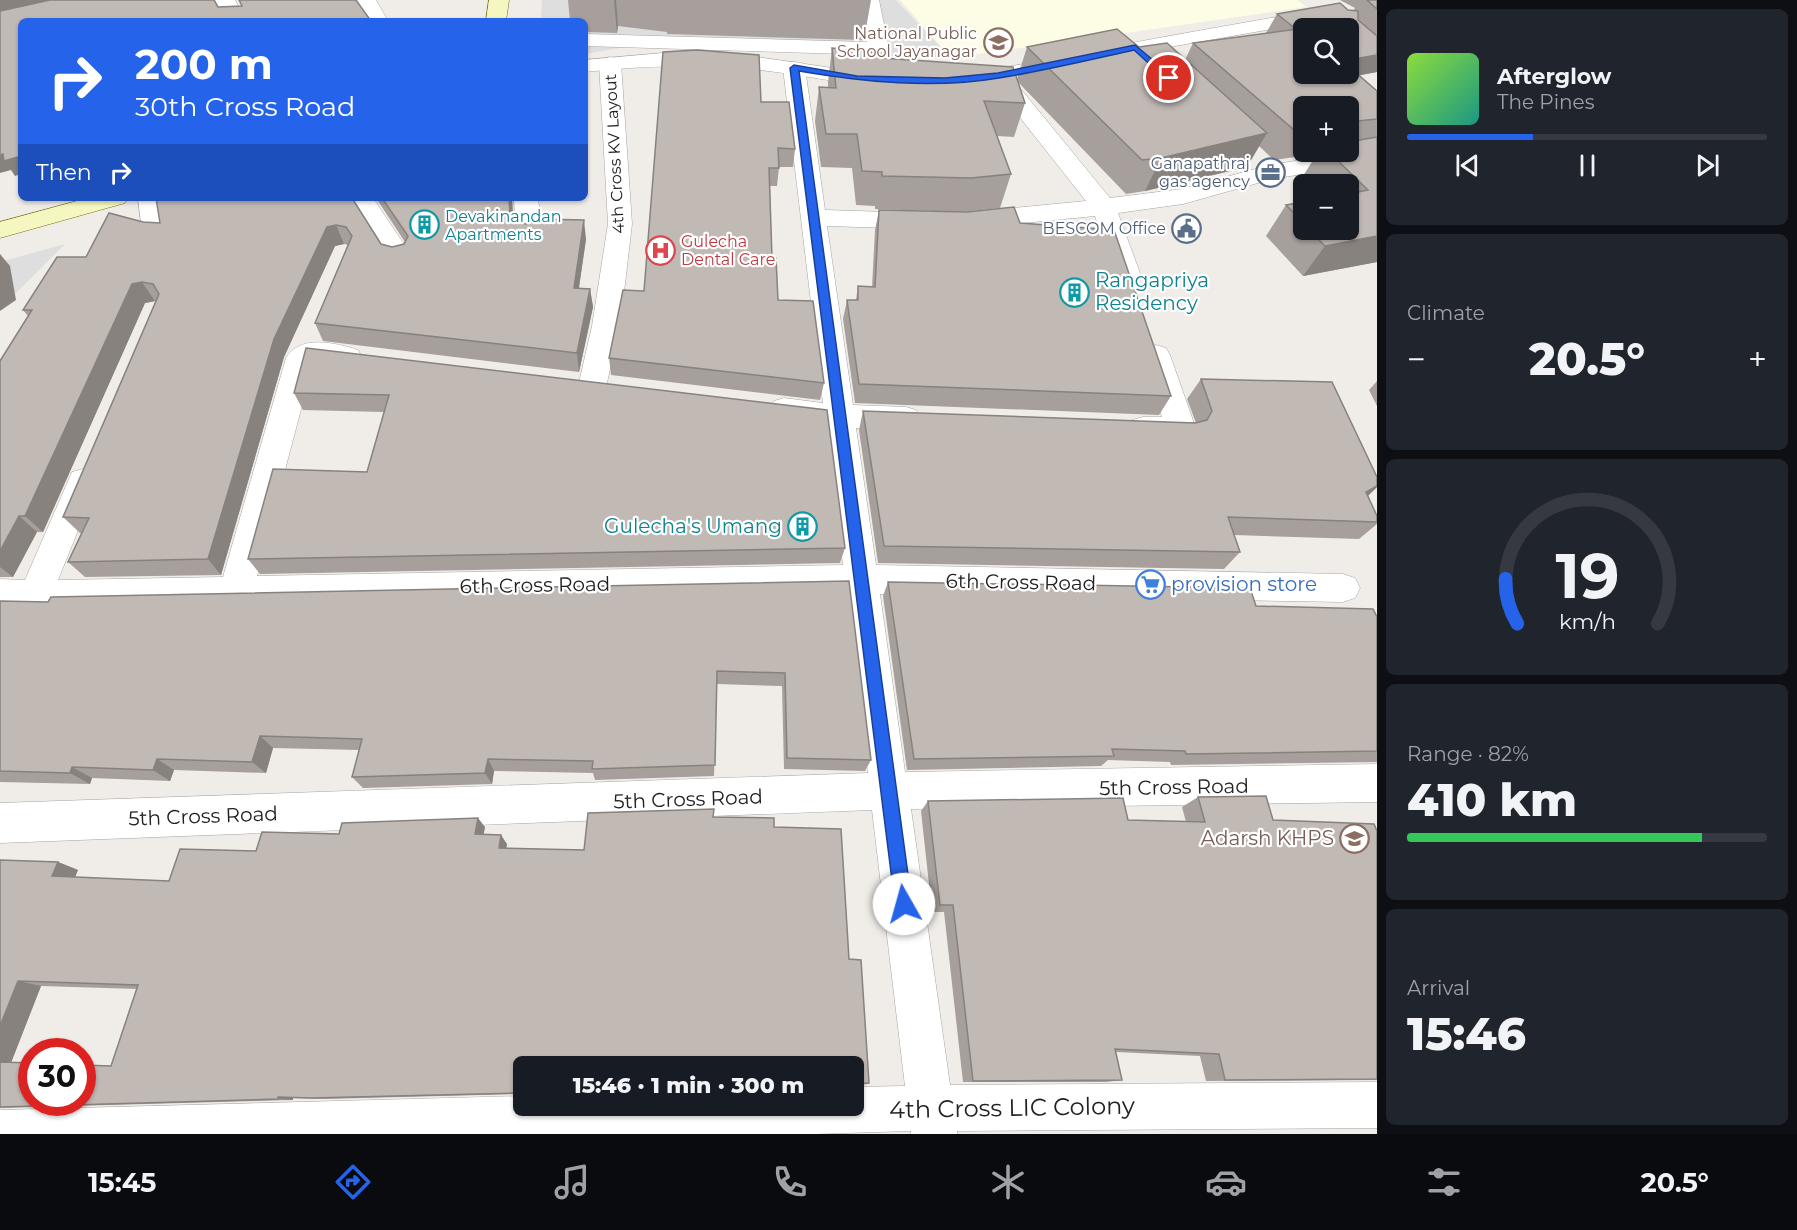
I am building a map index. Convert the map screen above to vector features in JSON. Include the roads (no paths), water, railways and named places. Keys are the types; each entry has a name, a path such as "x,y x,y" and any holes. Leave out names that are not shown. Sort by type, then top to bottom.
{"main road":[{"path":"496,18 499,0"},
{"path":"0,208 27,201"},
{"path":"0,230 105,201"}],"street":[{"path":"225,0 234,18"},
{"path":"366,0 376,18"},
{"path":"588,40 879,49 869,0"},
{"path":"956,80 998,76 1326,6"},
{"path":"1135,47 1152,62"},
{"path":"588,66 697,60 794,68 830,75 890,81"},
{"name":"4th Cross KV Layout","path":"610,63 620,224 606,326 581,385 622,389"},
{"path":"794,68 932,1121"},
{"path":"998,76 1104,207 1135,296"},
{"path":"1252,153 1270,172"},
{"path":"814,218 944,221 1104,207 1183,196 1270,172 1377,155"},
{"path":"150,201 155,231"},
{"path":"363,201 399,256"},
{"path":"526,201 529,233"},
{"path":"236,591 300,358 313,327"},
{"path":"1111,427 1181,429 1147,329"},
{"path":"300,358 311,352 372,360"},
{"path":"759,406 840,416 934,419"},
{"path":"35,595 94,455"},
{"name":"6th Cross Road","path":"0,594 861,579 1343,588"},
{"name":"5th Cross Road","path":"0,823 889,791 1377,783"},
{"name":"4th Cross LIC Colony","path":"0,1133 932,1121 1377,1105"}],"place":[{"name":"National Public School Jayanagar","path":"998,42"},
{"name":"Ganapathraj gas agency","path":"1271,172"},
{"name":"Devakinandan Apartments","path":"424,225"},
{"name":"BESCOM Office","path":"1187,228"},
{"name":"Gulecha Dental Care","path":"660,250"},
{"name":"Rangapriya Residency","path":"1074,292"},
{"name":"Gulecha's Umang","path":"803,526"},
{"name":"provision store","path":"1150,584"},
{"name":"Adarsh KHPS","path":"1355,838"}]}
